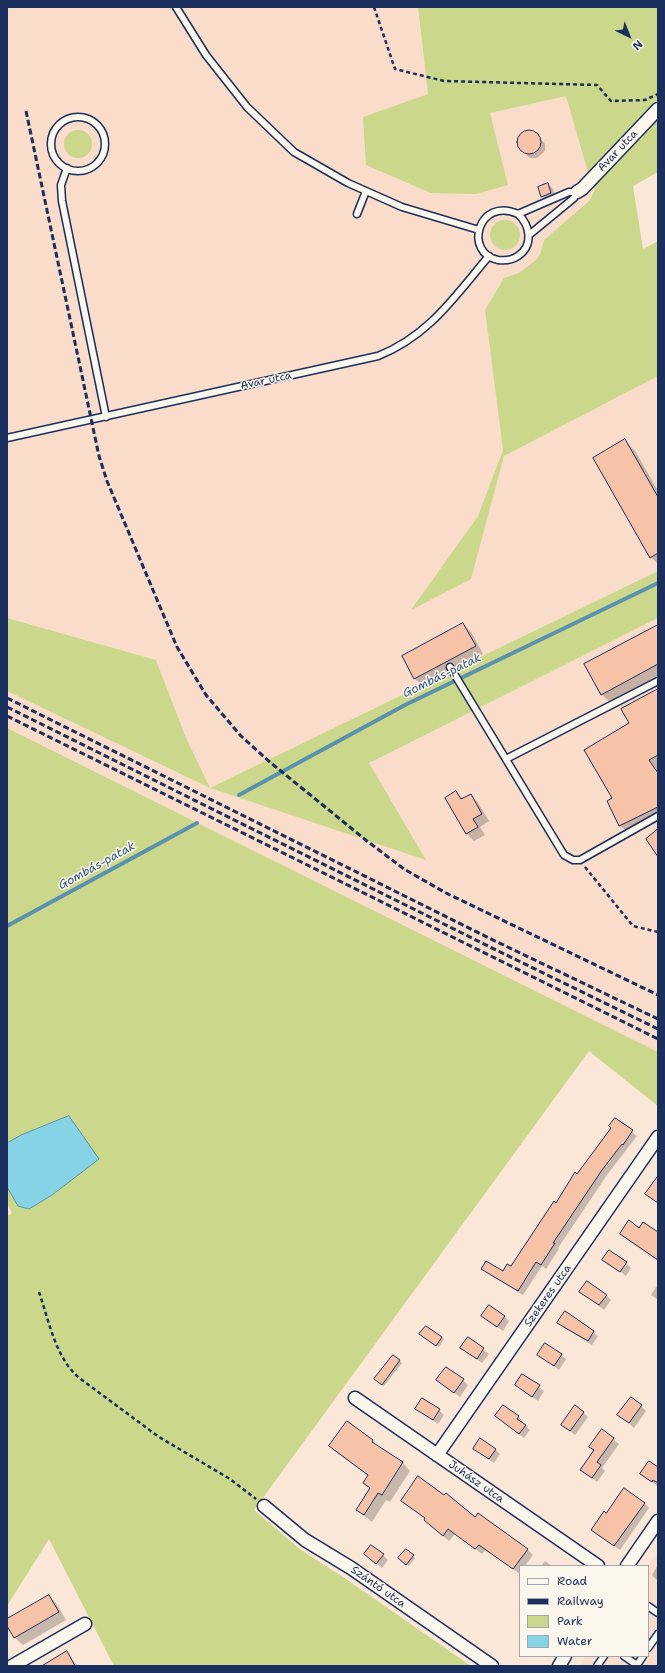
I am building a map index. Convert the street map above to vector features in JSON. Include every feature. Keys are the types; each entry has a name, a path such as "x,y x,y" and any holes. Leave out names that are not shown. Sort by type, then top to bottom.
{"street":[{"name":"Avar utca","path":"577,192 604,167 658,109"},
{"name":"Szekeres utca","path":"437,1455 658,1137"},
{"name":"Juhász utca","path":"355,1398 597,1565"},
{"name":"Szántó utca","path":"264,1506 305,1540 351,1568 492,1666"},
{"path":"628,1565 658,1521"},
{"path":"12,1666 85,1624"},
{"path":"558,1666 564,1657"}],"lane":[{"path":"176,7 206,55 247,107 294,152 348,183 402,208 479,230"},
{"path":"84,117 99,127 103,134 105,143 104,152 100,160 85,170 67,168 60,164 53,152 51,140 54,131 67,119 84,117"},
{"path":"67,168 62,185 62,201 106,417"},
{"path":"356,214 366,191"},
{"name":"Avar utca","path":"7,438 364,360 390,351 415,336 436,319 489,256 496,260 504,261 512,260 519,256 528,243 529,235 574,198 577,192 569,192 518,214"},
{"path":"489,256 480,245 479,230 482,222 487,216 494,212 510,210 518,214 528,227 529,235"},
{"path":"450,667 564,855 573,860 580,860 658,816"},
{"path":"506,759 658,681"},
{"path":"649,1607 658,1613"},
{"path":"649,1647 658,1634"},
{"path":"597,1666 603,1657"},
{"path":"625,1657 636,1665 642,1657"}],"path":[{"path":"374,7 395,69 444,81 597,85 610,101 645,100 658,94"},
{"path":"580,860 633,926 658,932"},
{"path":"39,1292 59,1352 67,1368 78,1378 159,1437 230,1479 264,1506"}],"shaded area":[{"path":"7,7 418,7 428,94 363,117 490,113 566,96 587,169 595,189 590,200 544,240 540,254 536,260 519,273 504,279 485,310 503,450 478,516 412,609 471,578 504,456 658,376 658,571 210,788 426,859 368,763 658,618 658,1052 7,728 7,691 209,788 186,738 156,660 7,618"},
{"path":"658,1552 658,1666 579,1666 585,1657 649,1657 649,1565"}],"green space":[{"path":"418,7 658,7 658,172 633,186 643,249 658,241 658,376 504,456 471,579 411,610 478,516 503,450 485,310 504,278 519,273 536,260 540,254 544,240 590,200 595,189 587,169 566,96 490,113 508,185 476,194 431,193 366,165 363,117 428,94"},
{"path":"78,130 88,134 92,144 88,154 78,158 68,154 64,144 68,134"},
{"path":"505,220 511,221 519,229 519,241 511,249 505,250 499,249 491,241 490,235 491,229 499,221"},
{"path":"658,571 658,618 369,763 426,860 210,788"},
{"path":"7,618 156,660 186,738 210,788 7,691"},
{"path":"7,728 658,1052 658,1106 589,1051 254,1510 301,1550 346,1579 471,1666 114,1666 49,1539 7,1606 7,1216 12,1213 7,1203 7,1187 18,1206 29,1209 52,1195 98,1159 69,1116 21,1135 7,1143"}],"water":[{"path":"69,1116 99,1159 52,1195 29,1209 18,1206 7,1187 7,1143 21,1135"}],"building":[{"path":"529,130 534,131 540,137 540,147 534,153 529,154 524,153 518,147 517,142 518,137 524,131"},
{"path":"548,183 551,193 541,197 538,187"},
{"path":"625,439 658,497 658,553 650,558 593,458"},
{"path":"463,623 476,646 414,679 402,656"},
{"path":"658,625 658,664 601,695 584,664"},
{"path":"658,689 658,755 649,760 658,773 658,807 619,826 607,801 612,798 584,750 629,723 621,709"},
{"path":"456,791 461,799 471,794 482,814 473,819 478,827 466,834 445,798"},
{"path":"658,829 658,857 646,839"},
{"path":"615,1118 633,1130 623,1145 622,1144 602,1170 553,1243 555,1243 541,1265 536,1262 518,1291 481,1269 486,1261 503,1271 507,1264 511,1266 554,1201 556,1203 575,1172 577,1174 611,1128 609,1126"},
{"path":"658,1176 658,1203 645,1194"},
{"path":"629,1220 639,1228 643,1222 658,1232 658,1260 620,1234"},
{"path":"609,1250 627,1262 620,1272 602,1260"},
{"path":"587,1281 607,1295 599,1305 579,1292"},
{"path":"489,1305 505,1316 497,1327 481,1316"},
{"path":"565,1311 594,1331 588,1341 557,1323"},
{"path":"426,1326 442,1337 436,1346 419,1334"},
{"path":"468,1337 484,1348 477,1359 460,1348"},
{"path":"545,1343 562,1354 554,1366 537,1355"},
{"path":"393,1355 400,1360 382,1385 374,1379"},
{"path":"446,1367 464,1379 454,1393 436,1380"},
{"path":"522,1374 540,1385 532,1397 515,1385"},
{"path":"631,1397 642,1405 629,1423 617,1415"},
{"path":"422,1398 440,1409 433,1420 415,1409"},
{"path":"503,1405 519,1416 517,1419 526,1425 519,1434 495,1416"},
{"path":"575,1405 584,1412 570,1431 561,1425"},
{"path":"347,1421 373,1440 372,1442 403,1462 382,1495 378,1493 364,1515 356,1510 370,1488 363,1483 368,1475 329,1446"},
{"path":"602,1429 614,1438 597,1462 601,1465 592,1478 580,1470 594,1450 589,1447"},
{"path":"480,1438 496,1449 489,1459 473,1449"},
{"path":"649,1461 658,1467 658,1483 653,1480 652,1482 640,1474"},
{"path":"418,1476 444,1495 446,1493 475,1517 478,1513 528,1549 513,1569 479,1545 475,1549 448,1529 443,1536 424,1520 425,1518 401,1501"},
{"path":"624,1488 645,1503 614,1546 591,1530 604,1511 606,1513"},
{"path":"371,1545 384,1554 376,1564 364,1554"},
{"path":"406,1549 414,1555 406,1565 398,1558"},
{"path":"49,1595 59,1612 14,1638 7,1626 7,1619"},
{"path":"67,1651 75,1666 42,1666"}],"waterway":[{"name":"Gombás-patak","path":"239,795 405,705 658,583"},
{"name":"Gombás-patak","path":"7,926 197,823"}],"railway":[{"path":"26,111 99,456 107,481 177,647 206,695 241,736 271,763 404,869 446,893 658,995"},
{"path":"7,698 493,940 658,1019"},
{"path":"7,707 658,1029"},
{"path":"7,716 658,1039"}]}
